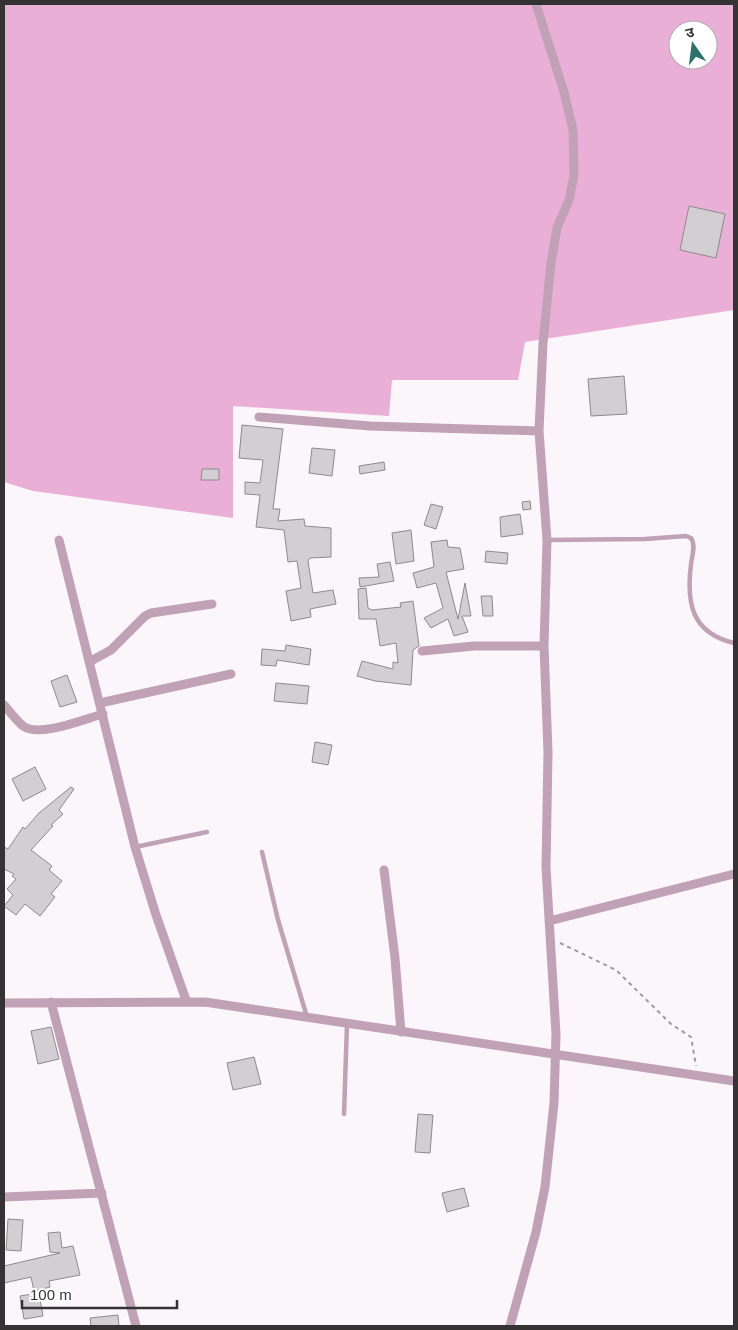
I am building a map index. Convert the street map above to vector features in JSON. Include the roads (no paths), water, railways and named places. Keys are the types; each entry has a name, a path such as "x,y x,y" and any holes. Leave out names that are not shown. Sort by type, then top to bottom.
{"street":[{"path":"510,1326 536,1232 545,1187 553,1112 555,1053 546,850 548,752 544,646 547,540 540,431 543,343 551,263 557,228 572,191 574,155 573,130 564,92 536,4"},
{"path":"259,417 370,426 540,431"},
{"path":"59,540 135,847 156,915 186,1000"},
{"path":"89,662 111,650 144,616 212,604"},
{"path":"422,651 474,646 544,646"},
{"path":"100,704 231,674"},
{"path":"4,705 24,727 34,730 51,729 102,714"},
{"path":"384,870 395,958 401,1032"},
{"path":"548,921 734,874"},
{"path":"4,1003 186,1000 555,1053 734,1081"},
{"path":"51,1002 136,1326"},
{"path":"4,1198 102,1193"}],"lane":[{"path":"547,540 645,539 686,536 691,538 693,547 690,584 693,612 706,632 734,643"},
{"path":"135,847 207,832"},
{"path":"262,852 278,920 307,1018"},
{"path":"344,1114 348,1024"}]}
